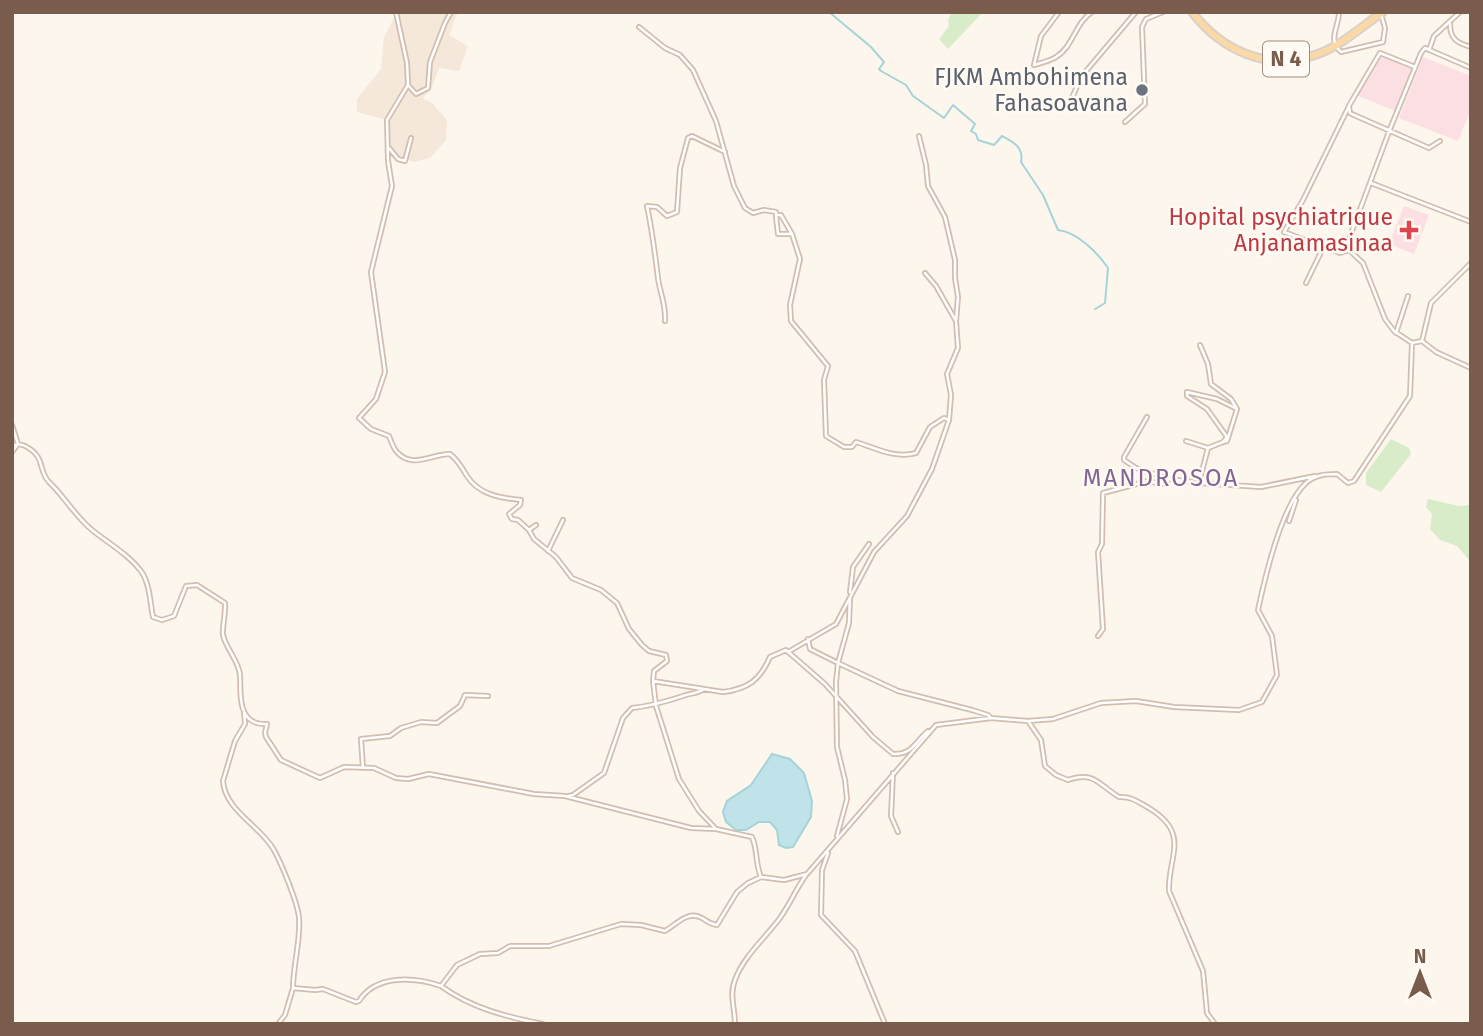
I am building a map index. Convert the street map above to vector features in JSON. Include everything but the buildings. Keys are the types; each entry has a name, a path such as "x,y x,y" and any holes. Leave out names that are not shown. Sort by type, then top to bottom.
{"main road":[{"name":"N 4","path":"1192,12 1203,27 1225,45 1272,60 1315,55 1335,45 1382,13"}],"street":[{"path":"396,12 407,63 408,85 387,120 392,187 372,272 385,372 376,399 359,418 372,429 389,436 395,450 410,460 450,454 468,478 486,494 521,500 520,505 509,514 512,519 518,520 529,530 534,539 572,578 601,590 617,603 629,629 642,645 649,651 666,655 667,661 654,671 656,706 679,779 699,811 716,829"},
{"path":"408,85 416,94 428,88 430,62 452,12"},
{"path":"1059,12 1041,36 1034,65 1057,56 1070,42 1084,18 1092,12"},
{"path":"1069,105 1082,77 1136,12"},
{"path":"1125,122 1145,104 1142,27 1146,19 1163,12"},
{"path":"1339,12 1333,36 1335,45 1341,52 1383,42 1385,28 1382,13"},
{"path":"1429,50 1434,36 1460,12"},
{"path":"1450,24 1450,34 1456,41 1471,47"},
{"path":"639,27 664,48 680,55 691,66 705,94 726,152 734,186 745,208 753,213 764,210 776,212 778,234 792,234"},
{"path":"1471,68 1425,48 1390,129 1347,244 1349,250 1363,263 1385,319 1396,333 1412,343 1422,341 1436,352 1471,368"},
{"path":"1349,250 1340,253 1284,232 1303,200 1350,104 1380,53 1415,67"},
{"path":"1350,104 1350,113 1429,148 1440,141"},
{"path":"666,321 666,304 659,280 647,206 657,207 667,216 677,212 680,168 688,138 692,136 706,145 726,152"},
{"path":"788,652 836,624 874,552 907,516 932,469 949,419 951,395 947,374 958,348 955,260 945,217 928,186 919,136"},
{"path":"389,148 398,159 405,161 411,138"},
{"path":"1371,183 1471,222"},
{"path":"776,215 781,215 792,234 800,259 790,305 791,321 828,366 824,380 826,436 844,447 852,447 856,442 905,456 916,453 930,427 944,418 949,419"},
{"path":"1306,283 1323,248"},
{"path":"1422,341 1431,303 1471,263"},
{"path":"925,274 936,286 956,321"},
{"path":"1396,333 1408,296"},
{"path":"1147,417 1124,460 1136,468 1170,479 1199,483 1261,487 1337,474 1349,483 1354,481 1410,396 1412,343"},
{"path":"1186,441 1208,448 1227,441 1237,409 1231,399 1211,384 1209,364 1200,345"},
{"path":"1223,442 1227,437 1216,421 1207,409 1187,396 1187,392 1217,399 1237,409"},
{"path":"12,425 18,444 37,454 43,463 45,478 59,490 92,530 109,541 141,571 148,588 153,617 162,620 174,617 186,586 197,585 225,603 223,633 240,672 239,695 250,719 267,724 266,737 281,761 320,778 341,768 374,768 396,778 408,779 429,774 534,794 565,796 691,828 716,829 752,837 756,866 761,877"},
{"path":"12,446 18,444"},
{"path":"12,452 18,444"},
{"path":"1199,483 1208,448"},
{"path":"653,681 723,692 734,691 762,676 770,657 786,650 825,684 836,699 893,754 911,750 931,729 944,723 991,718 1028,721 1053,719 1101,703 1136,701 1174,707 1239,710 1262,702 1277,675 1272,636 1258,610 1289,508 1305,484 1319,475"},
{"path":"1098,636 1103,629 1098,552 1102,544 1103,493 1148,481 1162,484 1170,479"},
{"path":"1289,521 1297,496"},
{"path":"548,551 563,520"},
{"path":"529,530 536,525"},
{"path":"836,839 847,799 837,747 838,663 850,616 853,567 869,544"},
{"path":"808,639 810,649 898,691 991,718"},
{"path":"565,796 573,795 604,772 623,718 632,708 656,706 705,689"},
{"path":"363,768 361,739 390,736 401,728 421,722 437,723 460,706 465,695 488,696"},
{"path":"244,709 245,724 242,734 235,741 223,781 224,787 237,810 273,848 299,917 293,988 285,1015 278,1024"},
{"path":"1028,721 1041,740 1045,766 1056,775 1068,780 1081,775 1091,777 1119,797 1129,796 1152,810 1171,829 1176,850 1168,882 1169,891 1203,971 1207,1013 1215,1024"},
{"path":"735,1024 732,1001 734,980 789,905 796,888 931,729"},
{"path":"893,773 891,816 898,832"},
{"path":"829,850 822,870 821,915 855,951 885,1024"},
{"path":"441,986 457,965 480,954 498,953 510,946 549,946 621,924 641,925 665,931 684,918 695,916 711,925 717,925 737,892 761,877 784,880 807,874"},
{"path":"293,988 323,989 356,1002 367,989 385,982 411,979 441,986 456,997 478,1007 543,1024"}],"shaded area":[{"path":"394,12 458,12 449,35 468,46 459,71 439,68 432,88 423,98 432,103 447,120 446,140 430,158 414,162 394,154 388,138 387,120 357,112 357,99 381,69 384,37 395,16"},
{"path":"1380,54 1412,67 1395,111 1356,95"},
{"path":"1423,57 1471,76 1471,109 1458,141 1399,118"},
{"name":"Hopital psychiatrique Anjanamasinaa","path":"1404,206 1429,215 1414,254 1389,244"}],"green space":[{"path":"952,12 983,12 948,49 939,39 949,26 948,20"},
{"path":"1391,439 1409,448 1411,454 1381,492 1366,485 1366,473"},
{"path":"1428,499 1459,506 1471,505 1471,562 1457,546 1440,540 1430,529 1432,514 1426,507"}],"water":[{"path":"772,754 790,759 804,773 812,801 811,817 793,847 779,845 777,830 770,822 759,822 746,830 736,830 726,822 723,812 727,801 751,785"}],"waterway":[{"path":"829,12 871,47 884,62 879,69 906,85 913,96 944,118 953,105 975,124 971,131 976,134 978,140 994,145 1002,136 1017,146 1021,152 1021,162 1043,195 1058,230 1086,244 1108,268 1105,303 1095,309"}],"place":[{"name":"FJKM Ambohimena Fahasoavana","path":"1142,90"},
{"name":"Hopital psychiatrique Anjanamasinaa","path":"1409,230"}],"district":[{"name":"MANDROSOA","path":"1161,478"}]}
